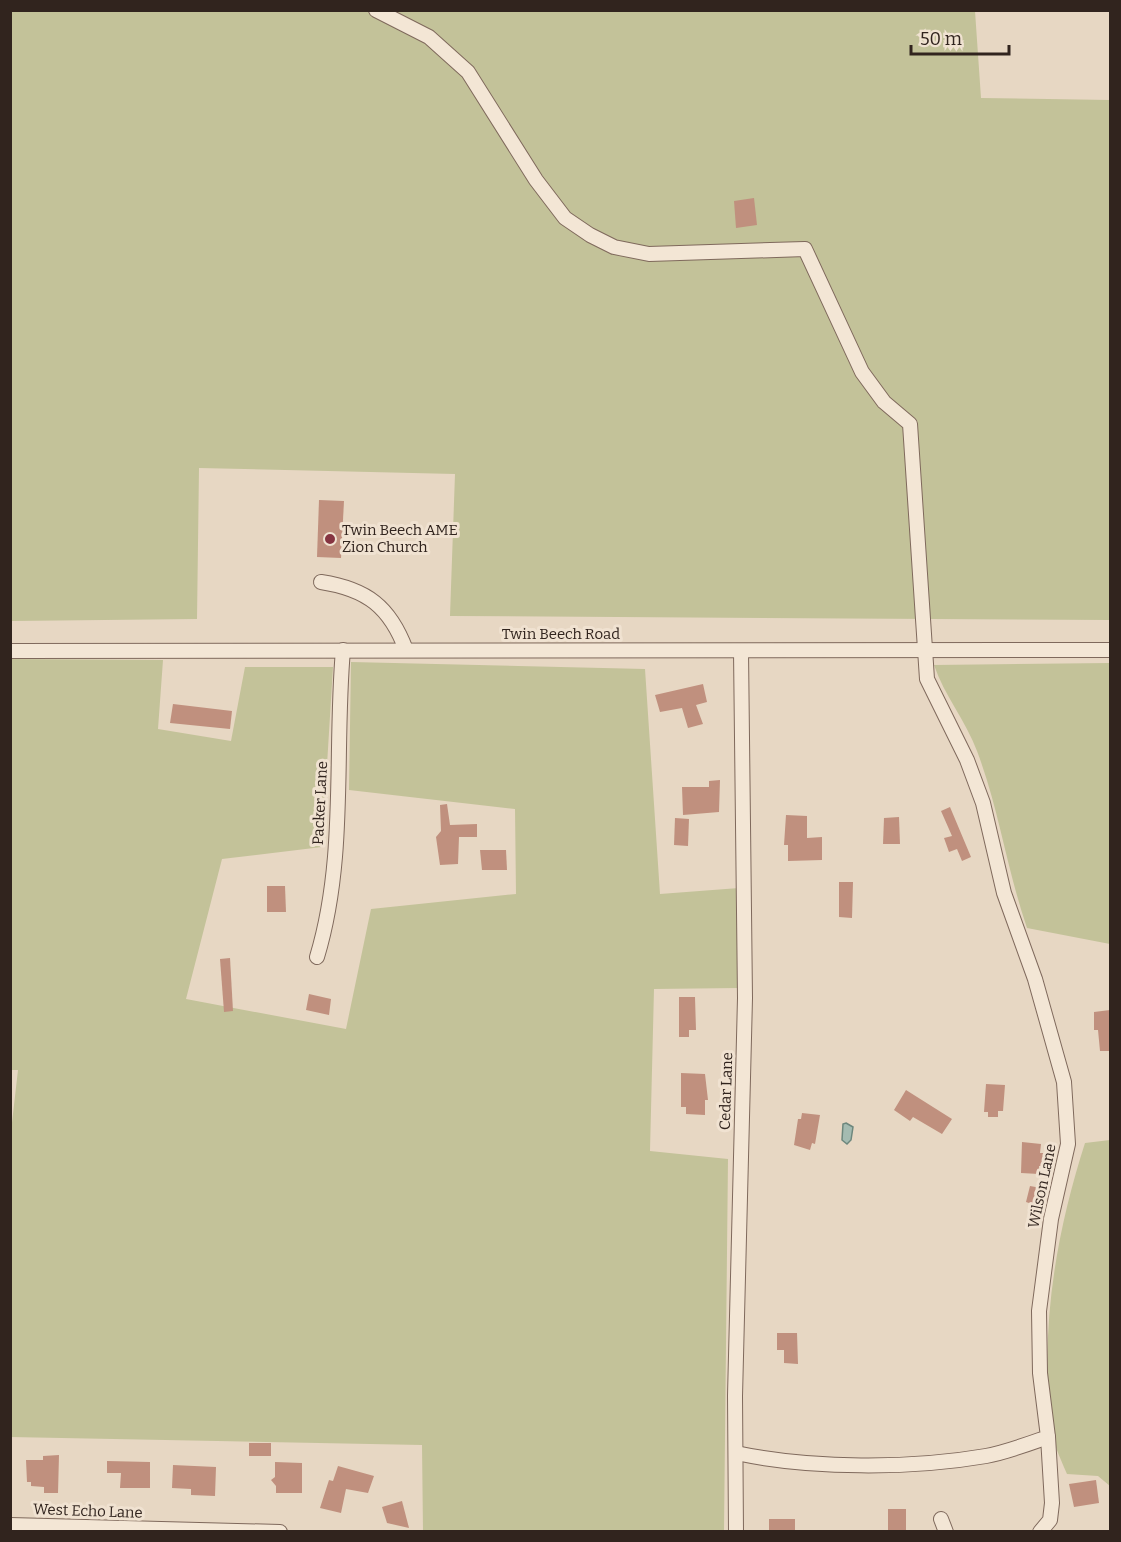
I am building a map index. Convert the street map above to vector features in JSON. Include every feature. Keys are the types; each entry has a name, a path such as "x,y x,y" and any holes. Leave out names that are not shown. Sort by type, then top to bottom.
{"street":[{"name":"Wilson Lane","path":"376,10 429,37 468,72 536,180 565,218 590,235 614,247 649,254 805,249 862,372 884,402 910,424 915,465 914,509 927,679 967,760 983,803 1004,893 1035,979 1064,1082 1068,1144 1051,1219 1039,1311 1040,1372 1048,1437 1052,1503 1050,1520 1040,1532"},
{"path":"321,582 351,589 383,609 394,622 406,650"},
{"name":"Packer Lane","path":"316,957 325,930 334,852 343,650"},
{"name":"Twin Beech Road","path":"10,651 1110,650"},
{"name":"Cedar Lane","path":"736,1532 745,991 741,651"},
{"path":"736,1453 769,1460 810,1463 932,1461 987,1456 1048,1437"},
{"name":"West Echo Lane","path":"10,1525 162,1531 280,1532"}],"green space":[{"path":"10,11 975,11 981,98 1110,100 1110,620 450,616 455,474 199,468 197,619 11,621"},
{"path":"11,659 163,660 158,729 231,741 245,667 333,667 322,847 222,859 186,999 346,1029 371,909 516,894 515,809 349,790 351,662 645,669 660,894 739,888 738,988 654,989 650,1151 728,1159 724,1531 423,1531 422,1445 10,1437 10,1140 18,1070 10,1070"},
{"path":"1110,663 1110,944 1027,928 985,773 967,729 943,687 934,665"},
{"path":"1110,1140 1110,1486 1098,1476 1067,1474 1053,1435 1047,1361 1052,1288 1065,1214 1074,1179 1085,1143"}],"shaded area":[{"path":"846,1123 853,1127 851,1140 847,1144 842,1140 843,1124"}],"building":[{"path":"754,198 757,225 736,228 734,201"},
{"name":"Twin Beech AME Zion Church","path":"319,500 344,501 341,558 317,557"},
{"path":"703,684 707,702 696,705 703,724 688,728 682,708 660,712 655,695"},
{"path":"173,704 232,711 230,729 170,723"},
{"path":"720,780 719,812 683,815 682,787 709,787 709,781"},
{"path":"447,804 450,825 477,824 477,837 459,837 458,864 440,865 436,837 441,831 440,805"},
{"path":"950,807 971,857 962,861 957,849 949,852 944,838 952,836 941,811"},
{"path":"786,815 807,816 807,838 822,837 822,860 788,861 788,845 784,845"},
{"path":"899,817 900,844 883,844 884,818"},
{"path":"675,818 689,819 688,846 674,845"},
{"path":"480,850 506,850 507,870 482,870"},
{"path":"839,882 853,882 852,918 839,917"},
{"path":"267,886 285,886 286,912 267,912"},
{"path":"230,958 233,1011 224,1012 220,959"},
{"path":"309,994 331,999 329,1015 306,1010"},
{"path":"679,997 695,997 696,1030 689,1030 689,1037 679,1037"},
{"path":"1110,1010 1110,1051 1100,1051 1098,1030 1094,1030 1094,1012"},
{"path":"681,1073 705,1074 708,1100 705,1100 705,1115 686,1114 686,1107 681,1107"},
{"path":"986,1084 1005,1085 1003,1111 998,1111 998,1117 988,1117 988,1112 984,1112"},
{"path":"906,1090 952,1119 942,1134 913,1117 910,1121 894,1110"},
{"path":"802,1113 820,1115 815,1144 812,1143 810,1150 794,1145 798,1119 801,1119"},
{"path":"1022,1142 1041,1144 1040,1153 1044,1153 1043,1166 1039,1166 1039,1174 1021,1173"},
{"path":"1030,1186 1041,1188 1038,1206 1026,1202"},
{"path":"777,1333 797,1333 798,1364 784,1363 784,1350 777,1350"},
{"path":"249,1443 271,1443 271,1456 249,1456"},
{"path":"59,1455 58,1493 44,1493 44,1487 31,1486 31,1482 27,1482 26,1460 43,1460 43,1456"},
{"path":"107,1461 150,1462 150,1488 120,1488 121,1473 107,1473"},
{"path":"275,1462 302,1463 302,1493 276,1493 276,1486 271,1480 275,1477"},
{"path":"173,1465 216,1467 215,1496 191,1495 191,1489 172,1488"},
{"path":"338,1466 374,1476 368,1493 346,1489 341,1513 320,1508 329,1480 333,1481"},
{"path":"1096,1480 1099,1503 1074,1507 1069,1484"},
{"path":"402,1501 409,1528 387,1523 382,1507"},
{"path":"888,1509 906,1509 906,1532 888,1532"},
{"path":"769,1519 795,1519 795,1532 769,1532"}],"place":[{"name":"Twin Beech AME Zion Church","path":"330,539"}]}
